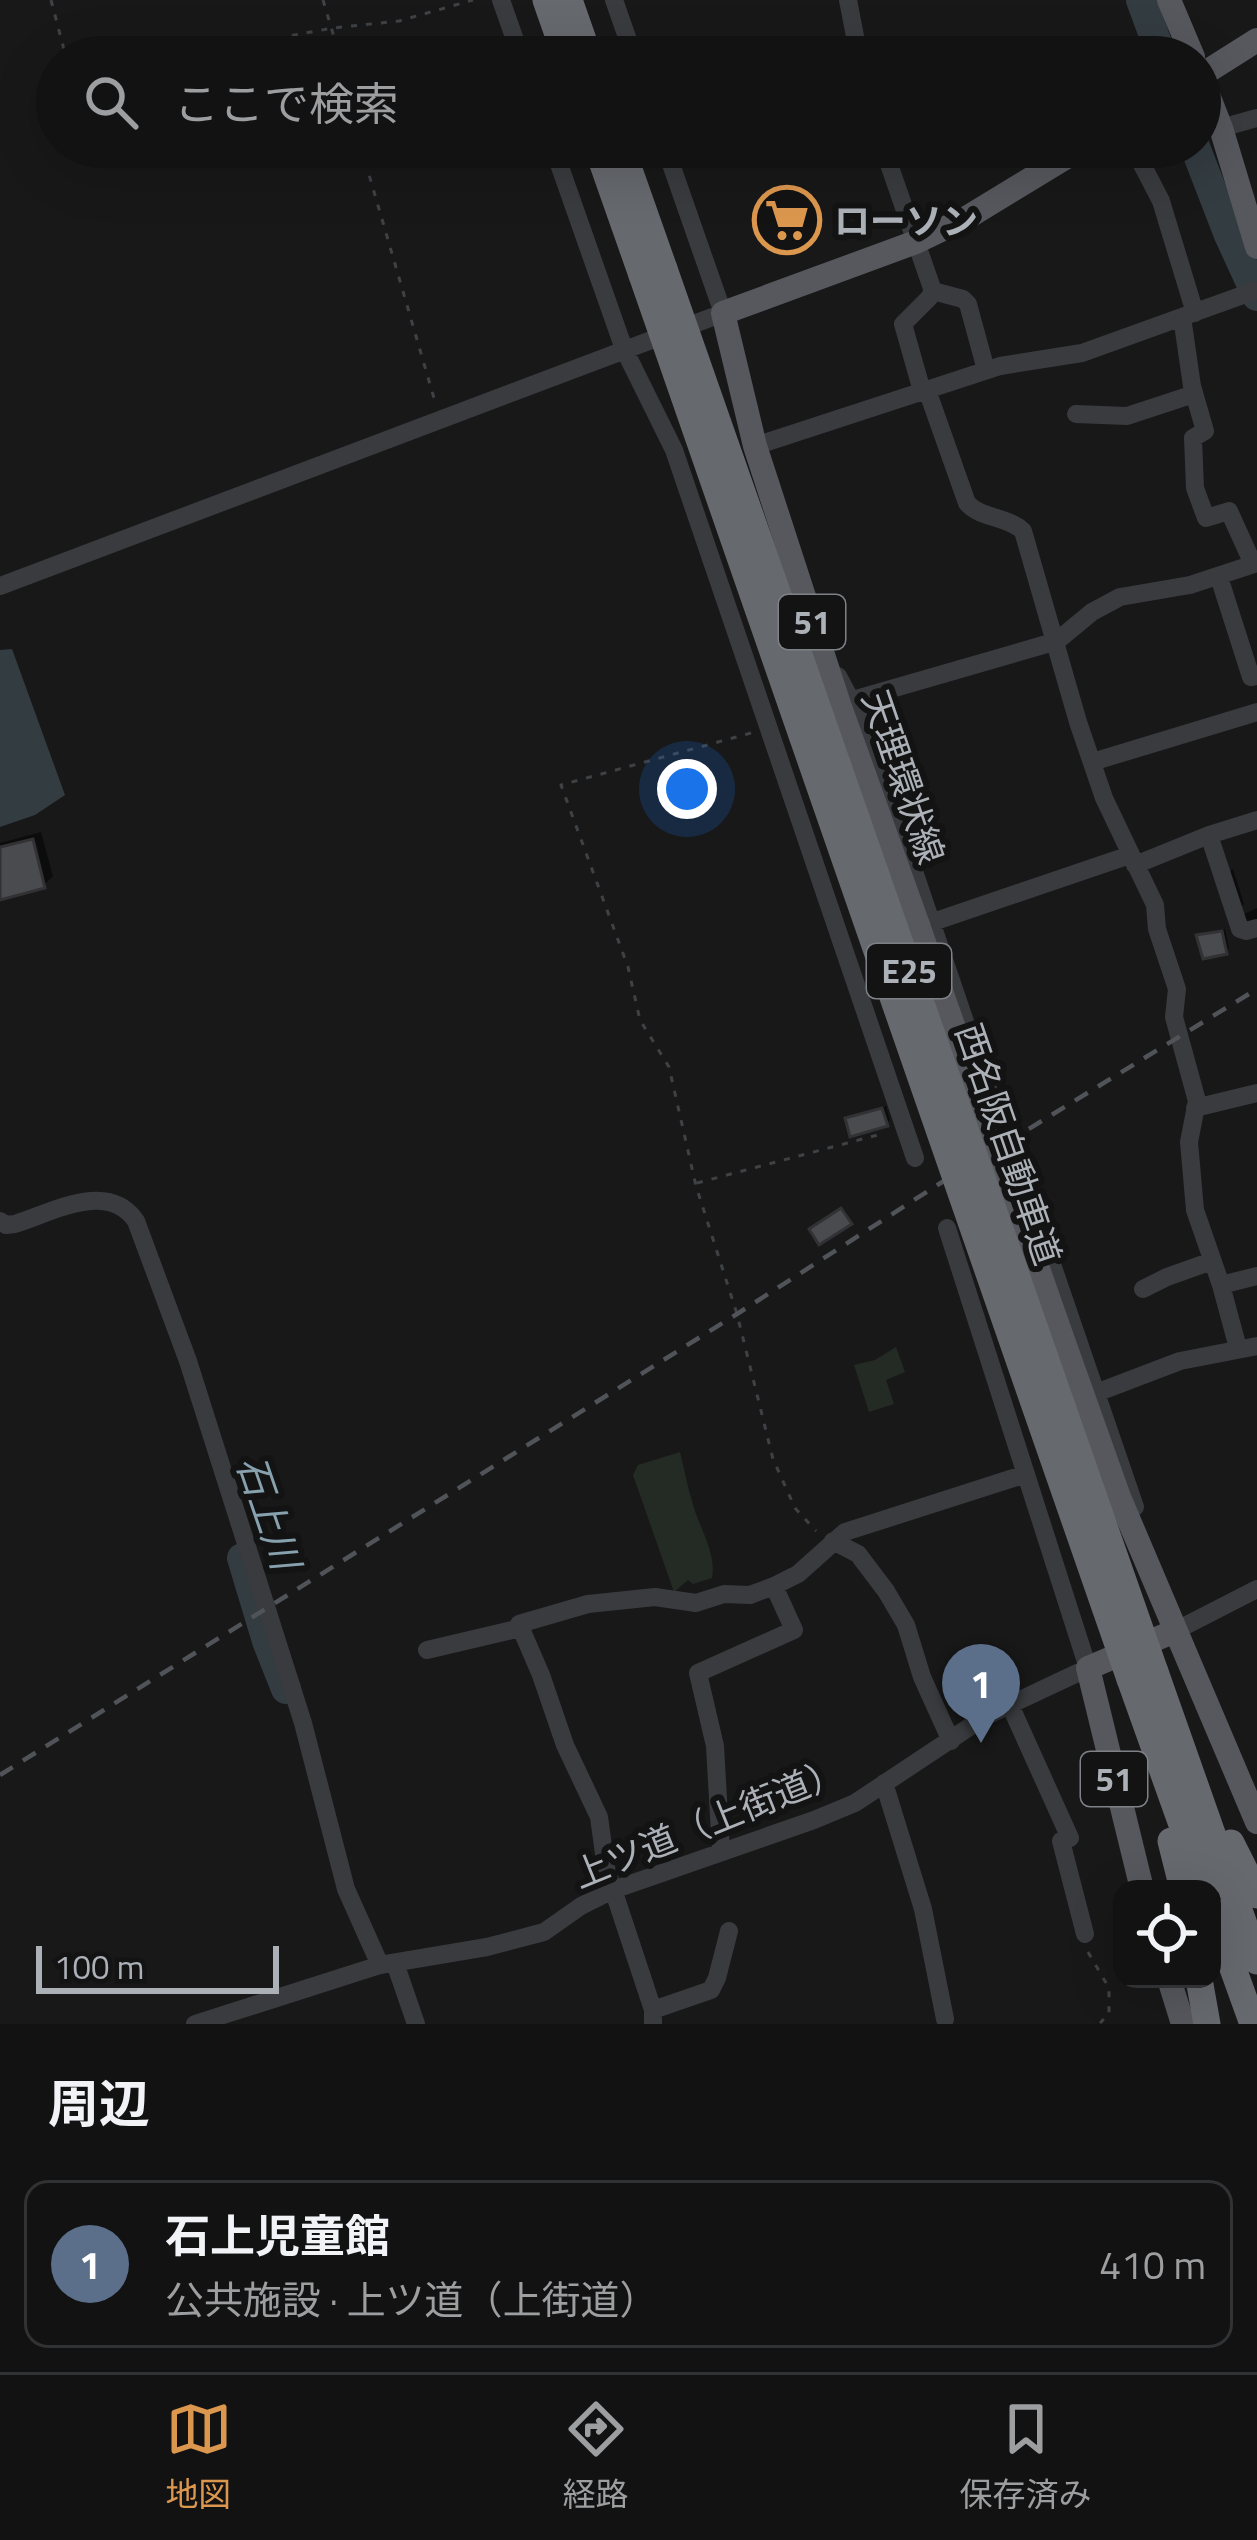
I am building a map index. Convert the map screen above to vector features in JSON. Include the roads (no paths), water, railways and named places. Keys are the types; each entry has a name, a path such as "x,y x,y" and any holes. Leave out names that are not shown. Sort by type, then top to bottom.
{"highway":[{"path":"546,0 559,36"},
{"path":"569,0 582,36"},
{"name":"西名阪自動車道","path":"606,168 653,272"},
{"name":"西名阪自動車道","path":"626,168 653,272 1147,1688 1257,1961"},
{"path":"1147,1688 1141,1743 1181,1880"},
{"path":"1147,1688 1257,1895"},
{"name":"西名阪自動車道","path":"1147,1688 1201,1880"},
{"path":"1221,1935 1253,2024"},
{"path":"1201,1988 1207,2024"}],"main road":[{"path":"1169,0 1184,36"},
{"path":"1221,62 1257,40"},
{"path":"1221,128 1257,247"},
{"path":"723,313 916,242 1048,168"},
{"name":"天理環状線","path":"723,313 754,446 820,646 846,702 925,924 1057,1323 1119,1497 1257,1822"},
{"path":"1088,1669 1175,1631"},
{"name":"51","path":"1088,1669 1140,1880"},
{"path":"1172,1988 1183,2024"}],"street":[{"path":"501,0 514,36"},
{"path":"614,0 627,36"},
{"path":"848,0 855,36"},
{"path":"1221,128 1257,118"},
{"path":"560,168 624,349 674,450 916,1159"},
{"path":"0,586 723,313 672,168"},
{"path":"891,168 932,291 903,324 925,391 967,502 974,511 1015,523 1023,531 1104,798 1155,905 1157,929 1177,989 1174,1017 1197,1101 1189,1142 1195,1210 1247,1347 1180,1360 1096,1393"},
{"path":"846,702 1057,641 1092,612 1120,597 1190,585 1255,563 1229,512 1206,518 1195,488 1193,438 1205,431 1194,394 1188,315 1161,201 1144,168"},
{"path":"754,446 986,370 1082,353 1257,290"},
{"path":"932,291 968,304 986,370"},
{"path":"1076,414 1127,416 1194,394"},
{"path":"1219,577 1251,677 1257,676"},
{"path":"1092,761 1257,712"},
{"path":"992,1102 925,924 1257,820"},
{"path":"1209,835 1240,929 1257,928"},
{"path":"1195,1108 1257,1093"},
{"path":"1028,1194 1134,1505 1147,1564"},
{"path":"0,1221 15,1225 99,1199 122,1205 136,1221 188,1361 303,1723 346,1889 416,2024"},
{"path":"946,1228 1088,1669"},
{"path":"1143,1289 1212,1261"},
{"path":"1221,1285 1257,1276"},
{"path":"729,1931 711,1990 653,2017 606,1868 599,1817 565,1745 520,1622 589,1604 655,1597 696,1603 724,1594 749,1595 798,1574 845,1532 1026,1474"},
{"path":"832,1541 858,1554 886,1591 906,1625 922,1677 951,1741"},
{"path":"722,1851 715,1746 698,1673 794,1630 774,1586"},
{"path":"1175,1631 1257,1588"},
{"path":"428,1650 521,1628"},
{"name":"上ツ道（上街道）","path":"195,2024 388,1964 544,1932 613,1890 855,1803 986,1716 1088,1669"},
{"path":"1010,1705 1070,1838 1061,1841 1085,1934"},
{"path":"884,1784 923,1909 945,2019"}],"waterway":[{"path":"1141,0 1154,36"},
{"path":"1203,168 1257,296"},
{"name":"石上川","path":"242,1558 286,1689"}],"railway":[{"path":"0,1775 1257,989"}],"place":[{"name":"ローソン","path":"787,220"},
{"name":"石上児童館","path":"981,1743"}]}
